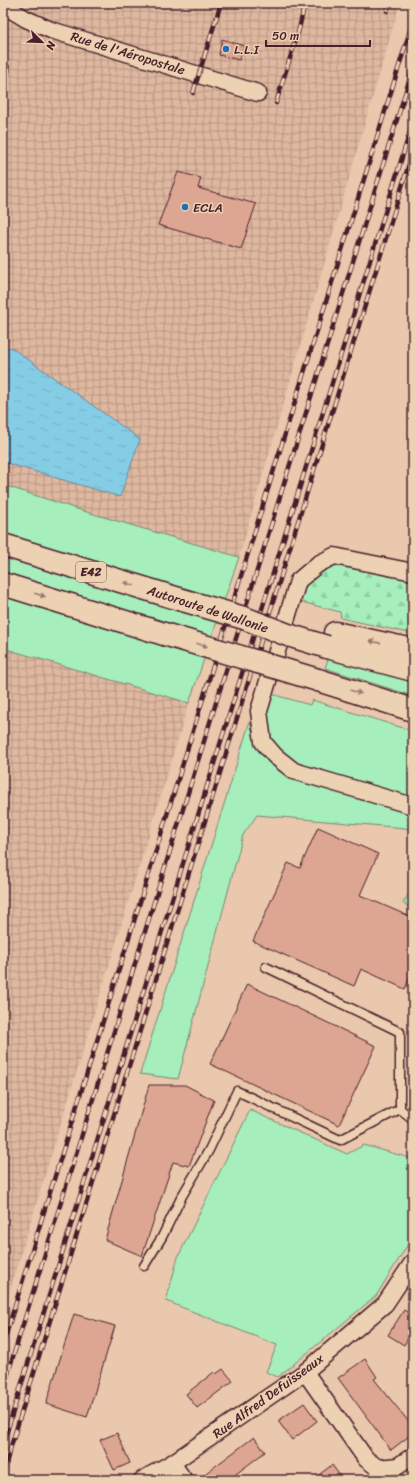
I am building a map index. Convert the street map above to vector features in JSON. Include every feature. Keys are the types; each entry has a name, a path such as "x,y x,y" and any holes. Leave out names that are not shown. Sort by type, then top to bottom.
{"highway":[{"name":"Autoroute de Wallonie","path":"3,545 244,618 288,635 331,640 413,670"},
{"path":"3,584 413,710"},
{"path":"331,640 413,650"}],"street":[{"name":"Rue de l'Aéropostale","path":"3,5 26,19 51,30 258,93"},
{"path":"413,572 334,556 318,564 298,581 259,711 263,742 275,756 294,771 413,806"},
{"name":"Rue Alfred Defuisseaux","path":"142,1480 172,1463 305,1372 385,1304 413,1262"},
{"path":"305,1372 366,1459 378,1468 398,1466 413,1456"},
{"path":"172,1463 184,1480"}],"lane":[{"path":"3,65 5,69 3,80"},
{"path":"266,967 400,1032 400,1109"},
{"path":"144,1266 162,1237 237,1091 340,1140 400,1109"},
{"path":"400,1109 413,1119"}],"shaded area":[{"path":"3,3 400,3 239,557 80,510 3,485"},
{"path":"3,648 189,703 3,1313"}],"green space":[{"path":"3,485 80,510 239,557 189,703 3,648"},
{"path":"345,564 413,577 413,634 341,618 340,612 294,600 306,580 331,566"},
{"path":"329,657 413,682 413,696 325,668"},
{"path":"268,693 310,705 312,700 413,731 413,798 295,765 270,739 265,715"},
{"path":"250,721 255,742 273,763 413,811 413,830 405,828 257,815 243,835 178,1079 140,1074"},
{"path":"413,888 413,909 403,903"},
{"path":"413,1021 413,1088 409,1086"},
{"path":"250,1110 347,1154 364,1145 413,1159 413,1236 376,1296 278,1377 266,1372 277,1345 166,1301 178,1257"}],"water":[{"path":"3,346 12,348 140,439 120,497 3,462"}],"building":[{"path":"222,39 244,46 239,60 219,55"},
{"path":"178,172 201,178 198,188 256,204 241,249 158,225"},
{"path":"318,827 378,854 360,895 413,918 413,970 405,989 361,969 354,986 253,941 288,863 300,868"},
{"path":"247,984 376,1046 339,1125 210,1064"},
{"path":"149,1085 185,1085 214,1100 189,1166 173,1162 142,1256 105,1240"},
{"path":"404,1310 413,1316 413,1330 404,1345 388,1335"},
{"path":"74,1314 115,1326 87,1417 46,1404"},
{"path":"365,1359 377,1377 374,1379 413,1427 413,1433 391,1450 338,1378"},
{"path":"223,1369 233,1381 197,1408 186,1394 214,1372 216,1374"},
{"path":"304,1403 317,1421 292,1440 278,1421"},
{"path":"117,1433 130,1463 114,1470 100,1440"},
{"path":"254,1437 265,1452 228,1480 212,1480 206,1473"},
{"path":"332,1465 343,1480 312,1480"}],"railway":[{"path":"193,93 221,3"},
{"path":"276,103 299,29 305,3"},
{"path":"387,11 390,3"},
{"path":"3,1344 413,21"},
{"path":"3,1389 413,68"},
{"path":"3,1444 413,122"},
{"path":"3,1472 413,151"}],"place":[{"name":"L.L.I","path":"226,49"},
{"name":"ECLA","path":"185,207"}]}
